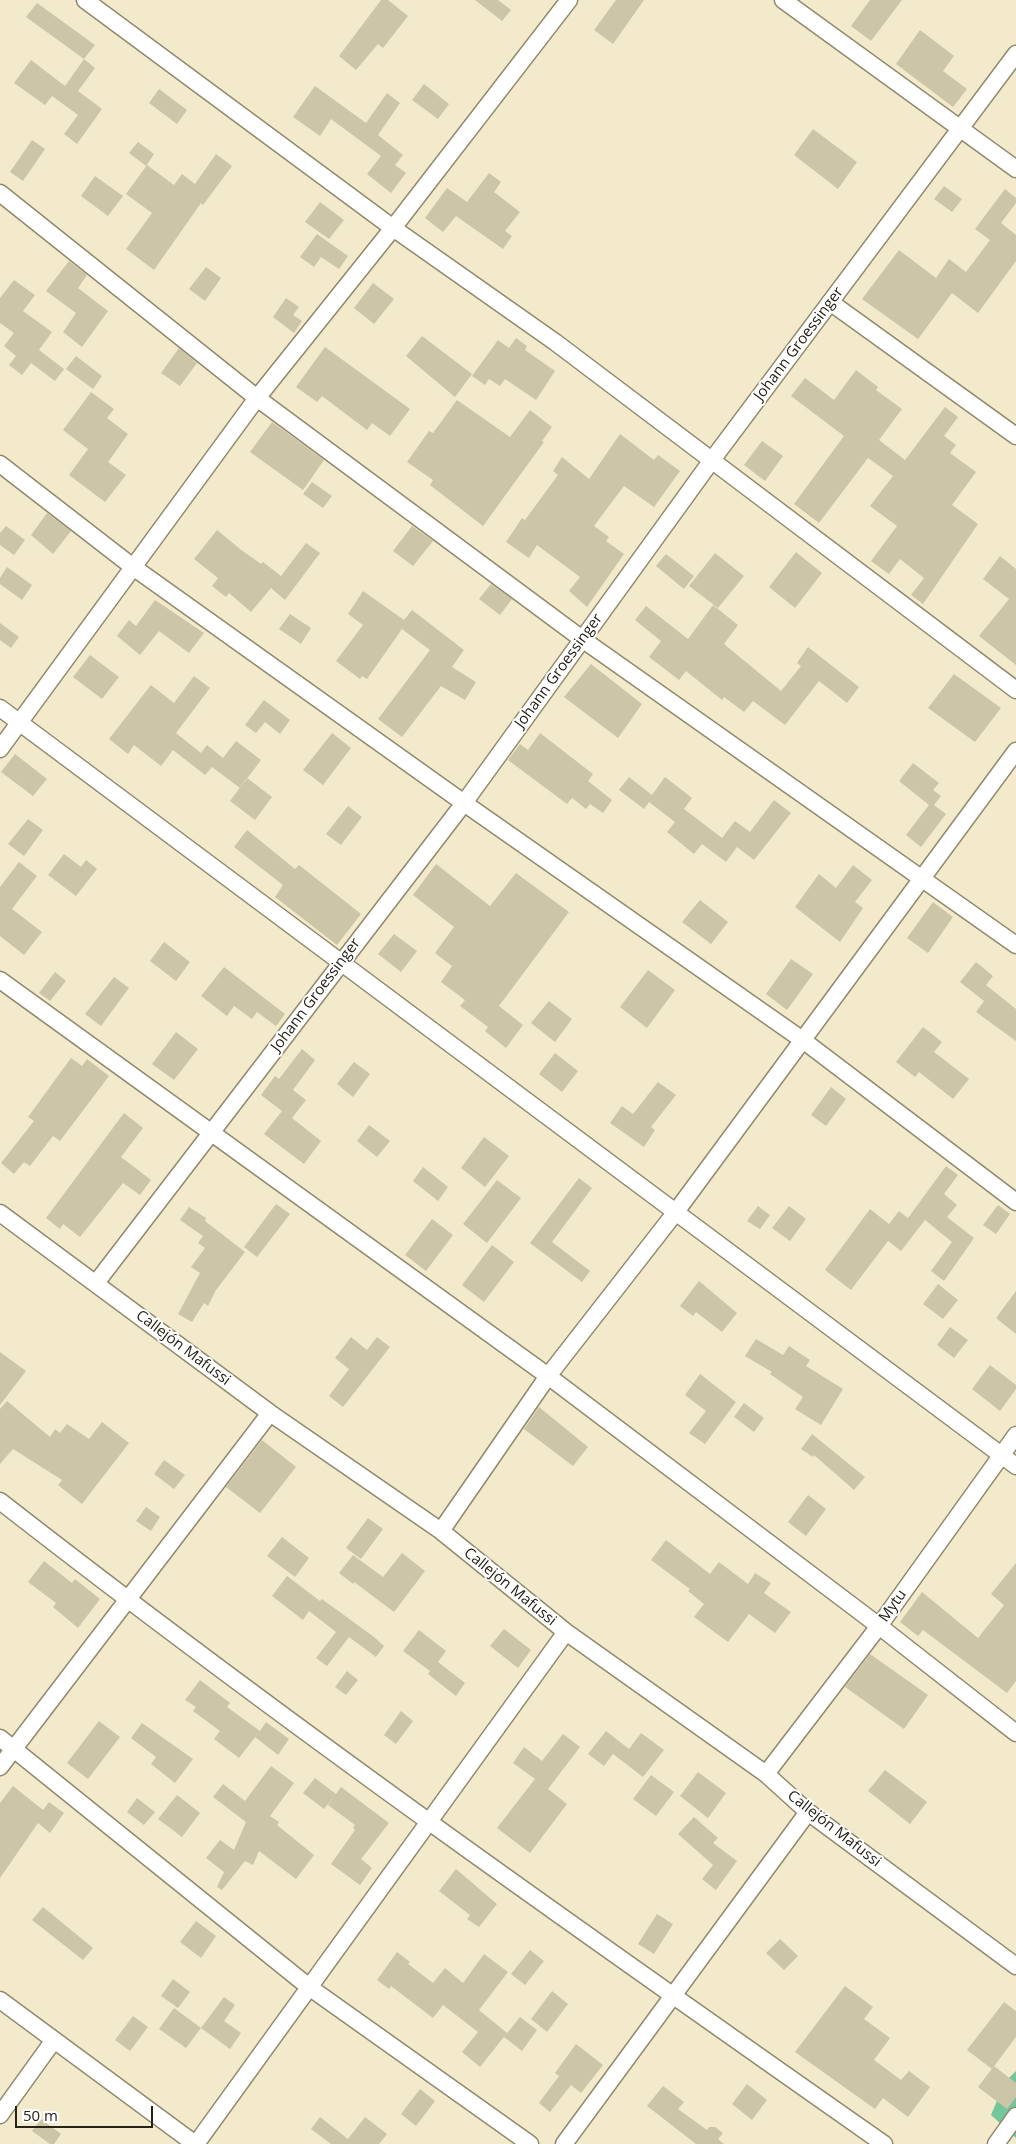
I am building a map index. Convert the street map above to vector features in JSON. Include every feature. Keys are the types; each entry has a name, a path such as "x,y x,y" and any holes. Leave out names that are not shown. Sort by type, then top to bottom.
{"street":[{"path":"85,0 393,228 555,342 1016,690"},
{"path":"0,749 257,398 393,228 568,0"},
{"path":"783,0 959,130 1016,169"},
{"name":"Johann Groessinger","path":"96,1283 464,803 712,460 1016,54"},
{"path":"0,193 257,398 582,639 1016,945"},
{"path":"830,302 1016,436"},
{"path":"0,464 133,567 464,803 804,1041 1016,1202"},
{"path":"0,708 1016,1466"},
{"path":"441,1532 548,1376 675,1213 804,1041 921,877 1016,751"},
{"path":"0,980 548,1376 879,1626 1016,1733"},
{"name":"Callejón Mafussi","path":"2,1219 96,1283 270,1414 441,1532 566,1632 766,1774 808,1812 1016,1966"},
{"path":"0,1767 270,1414"},
{"name":"Mytu","path":"766,1774 879,1626 1016,1436"},
{"path":"0,1501 128,1601 428,1821 884,2144"},
{"path":"0,2000 195,2144 566,1632"},
{"path":"0,1738 309,1986 530,2144"},
{"path":"564,2144 808,1812"},
{"path":"0,2115 54,2040"},
{"path":"996,2144 1016,2116"}],"green space":[{"path":"1016,2071 1016,2138 991,2115 1005,2082"}],"building":[{"path":"381,0 388,0 408,16 383,48 378,44 356,70 339,56"},
{"path":"475,0 498,0 511,10 502,21"},
{"path":"616,0 644,0 613,44 594,30"},
{"path":"870,0 902,0 871,41 851,26"},
{"path":"37,3 95,45 84,59 26,17"},
{"path":"920,30 954,56 943,71 967,89 953,107 896,64"},
{"path":"84,59 95,68 78,91 102,109 77,144 64,134 78,115 52,96 45,105 14,83 31,60 65,86"},
{"path":"424,84 449,104 438,119 412,100"},
{"path":"315,86 366,123 387,93 400,103 378,135 403,155 395,165 406,173 391,193 367,174 381,156 331,119 320,136 293,117"},
{"path":"159,89 187,110 177,124 149,103"},
{"path":"813,129 857,162 838,189 794,155"},
{"path":"32,140 45,149 23,181 10,172"},
{"path":"138,142 154,154 146,166 129,153"},
{"path":"216,154 232,166 203,205 201,203 154,270 126,249 152,213 126,194 147,165 174,185 182,174 195,184"},
{"path":"489,173 501,182 494,192 520,212 505,231 512,236 503,249 456,216 443,232 425,218 447,188 467,202"},
{"path":"95,176 123,196 108,216 81,196"},
{"path":"944,186 962,199 952,212 934,199"},
{"path":"1005,189 1016,198 1016,203 1001,223 1016,235 1016,261 978,313 952,293 918,339 862,299 899,250 936,278 949,259 966,272 990,240 975,229"},
{"path":"320,202 344,220 329,239 305,222"},
{"path":"317,234 348,256 339,269 321,257 314,267 300,257"},
{"path":"69,261 87,275 78,288 108,311 82,347 63,332 76,313 46,291"},
{"path":"206,267 221,278 205,301 189,289"},
{"path":"14,280 35,295 23,311 52,332 39,350 64,369 55,381 31,363 22,375 9,365 16,356 4,346 14,333 0,323 0,298"},
{"path":"373,283 394,299 374,324 354,308"},
{"path":"286,298 299,307 293,315 302,321 294,333 273,317"},
{"path":"422,336 472,374 455,397 406,356"},
{"path":"516,338 527,346 525,350 555,371 536,400 505,379 500,386 489,379 485,385 472,376 498,340 509,348"},
{"path":"325,347 410,409 390,436 372,423 367,430 322,396 317,402 296,387"},
{"path":"179,348 197,363 180,386 161,373"},
{"path":"76,356 102,376 93,389 66,369"},
{"path":"856,370 878,387 876,390 902,409 879,440 905,460 945,407 958,417 944,436 956,445 950,453 976,472 952,505 978,524 923,604 911,595 924,578 900,559 889,574 871,561 897,526 870,506 893,476 868,458 819,523 794,504 844,436 791,396 805,378 834,400"},
{"path":"91,392 114,409 107,418 128,434 108,462 126,475 105,502 69,475 88,449 63,430"},
{"path":"457,400 510,437 530,410 552,427 542,441 544,442 483,526 430,485 433,480 407,462 429,431 433,433"},
{"path":"272,422 324,460 303,490 250,452"},
{"path":"620,434 654,460 658,455 680,471 654,507 624,486 594,526 609,537 606,541 624,554 587,607 569,591 580,577 537,545 529,558 506,542 522,518 525,520 558,475 553,471 562,457 589,479"},
{"path":"762,441 783,456 765,481 744,465"},
{"path":"312,482 332,496 323,508 303,494"},
{"path":"47,513 71,531 53,554 31,535"},
{"path":"6,526 25,540 14,555 0,545 0,533"},
{"path":"412,526 433,541 413,566 393,551"},
{"path":"217,530 240,549 261,564 263,562 281,576 306,543 320,553 285,600 271,588 251,612 229,593 226,597 212,586 218,578 194,559"},
{"path":"796,552 822,573 795,608 769,587"},
{"path":"715,553 744,576 718,608 689,586"},
{"path":"666,554 694,576 684,589 656,566"},
{"path":"1000,556 1016,569 1016,665 979,636 1009,599 983,579"},
{"path":"7,567 32,585 22,600 0,584 0,578"},
{"path":"491,584 512,599 500,615 479,599"},
{"path":"363,591 404,620 412,610 464,650 452,667 476,682 465,700 441,686 402,737 378,719 430,650 402,629 367,679 362,676 360,679 336,661 363,625 348,614"},
{"path":"155,600 204,633 189,653 159,631 140,655 117,636 129,620 136,626"},
{"path":"713,605 738,625 724,644 781,691 801,666 797,663 808,647 859,687 847,703 819,681 785,725 753,701 744,712 724,697 722,700 686,671 679,680 649,657 661,641 635,620 646,606 688,639"},
{"path":"290,614 311,628 301,644 279,629"},
{"path":"0,623 19,637 11,648 0,640"},
{"path":"90,655 119,677 102,699 73,677"},
{"path":"591,664 642,704 618,738 564,697"},
{"path":"954,674 1001,708 975,742 928,708"},
{"path":"194,676 210,688 176,733 201,753 207,745 223,758 236,741 261,760 240,788 212,767 205,775 173,750 161,766 134,745 128,754 109,739 151,685 174,703"},
{"path":"264,700 290,720 280,734 265,722 256,733 245,725"},
{"path":"332,733 351,748 323,785 303,770"},
{"path":"540,733 593,774 588,781 612,800 603,813 590,804 586,809 572,798 567,804 508,760 520,744 528,750"},
{"path":"15,754 47,779 33,796 1,772"},
{"path":"913,763 939,783 933,790 941,796 934,805 946,814 921,847 906,835 929,805 899,781"},
{"path":"629,777 652,795 665,777 692,798 684,809 722,838 735,821 750,832 774,800 791,813 754,860 737,847 726,862 702,844 694,854 667,832 675,822 649,802 644,809 619,790"},
{"path":"247,778 272,797 255,820 230,801"},
{"path":"348,806 362,817 341,845 326,834"},
{"path":"28,819 43,830 24,856 8,844"},
{"path":"247,830 295,869 299,865 361,914 337,945 275,897 283,885 234,847"},
{"path":"64,854 81,867 86,860 97,869 76,896 48,875"},
{"path":"19,862 37,876 12,909 42,932 24,955 0,936 0,887"},
{"path":"436,864 490,906 516,873 569,912 499,1006 523,1025 506,1048 485,1031 488,1027 460,1006 465,1000 441,982 452,966 435,953 454,927 413,895"},
{"path":"853,865 872,880 855,902 863,908 840,942 795,907 819,874 836,888"},
{"path":"700,900 728,922 711,944 682,922"},
{"path":"933,902 953,917 928,953 907,938"},
{"path":"394,934 417,951 401,972 378,954"},
{"path":"164,942 190,962 176,981 150,961"},
{"path":"791,959 813,974 787,1010 766,994"},
{"path":"976,962 993,976 986,985 1016,1009 1016,1041 976,1012 984,1001 960,982"},
{"path":"224,967 285,1014 276,1026 257,1012 252,1019 234,1006 227,1016 201,996"},
{"path":"648,970 675,990 647,1028 620,1007"},
{"path":"55,972 66,981 50,1001 39,993"},
{"path":"114,977 129,988 101,1026 85,1014"},
{"path":"549,1001 572,1019 555,1042 531,1023"},
{"path":"923,1027 942,1042 934,1052 969,1079 953,1099 919,1072 915,1077 896,1062"},
{"path":"176,1032 198,1049 174,1080 152,1064"},
{"path":"302,1049 315,1060 293,1090 306,1100 292,1118 321,1141 304,1164 264,1134 282,1111 261,1095 275,1076 279,1079"},
{"path":"555,1053 578,1071 562,1092 539,1074"},
{"path":"71,1058 82,1066 87,1059 109,1076 60,1141 53,1136 30,1166 24,1162 14,1174 1,1163 34,1121 28,1117"},
{"path":"354,1062 370,1074 353,1097 337,1084"},
{"path":"658,1082 676,1095 651,1127 655,1130 644,1147 610,1123 622,1106 633,1114"},
{"path":"831,1087 846,1099 826,1126 811,1115"},
{"path":"124,1113 143,1128 121,1157 151,1180 140,1195 123,1183 80,1237 63,1224 60,1229 46,1218"},
{"path":"369,1125 390,1141 377,1157 357,1141"},
{"path":"484,1137 509,1156 485,1187 461,1168"},
{"path":"946,1166 958,1175 944,1194 957,1205 947,1217 974,1238 944,1281 931,1271 952,1242 925,1220 901,1251 888,1241 851,1290 825,1270 870,1209 889,1224 899,1211 908,1218"},
{"path":"423,1167 448,1187 438,1201 413,1181"},
{"path":"579,1178 592,1188 552,1242 590,1271 582,1282 530,1243"},
{"path":"497,1180 521,1198 487,1243 463,1224"},
{"path":"276,1204 290,1214 257,1257 244,1247"},
{"path":"998,1205 1010,1214 996,1234 983,1225"},
{"path":"758,1206 770,1215 760,1229 747,1221"},
{"path":"789,1206 806,1219 790,1241 772,1228"},
{"path":"189,1207 206,1218 205,1221 245,1252 216,1290 208,1306 204,1303 192,1322 178,1314 200,1273 191,1267 205,1248 198,1243 203,1236 180,1220"},
{"path":"432,1219 453,1235 426,1271 405,1255"},
{"path":"492,1245 514,1262 484,1302 462,1285"},
{"path":"699,1281 737,1313 722,1332 696,1312 693,1316 680,1306"},
{"path":"938,1284 958,1300 943,1319 923,1304"},
{"path":"1016,1291 1016,1334 996,1318"},
{"path":"950,1327 968,1340 954,1358 937,1345"},
{"path":"351,1337 367,1350 377,1337 390,1347 343,1407 329,1396 349,1369 335,1358"},
{"path":"756,1339 783,1355 789,1346 810,1360 806,1366 843,1389 821,1425 795,1409 803,1397 770,1374 772,1372 745,1356"},
{"path":"0,1352 26,1371 0,1405"},
{"path":"990,1365 1016,1385 1016,1389 1000,1411 972,1389"},
{"path":"700,1374 736,1402 705,1444 689,1433 706,1411 685,1395"},
{"path":"7,1401 50,1437 55,1429 60,1433 67,1424 89,1439 102,1422 129,1443 82,1504 58,1485 62,1480 13,1449 0,1464 0,1409"},
{"path":"744,1403 764,1418 754,1432 734,1417"},
{"path":"539,1407 588,1447 573,1466 524,1429"},
{"path":"812,1434 865,1477 854,1490 814,1455 813,1457 801,1449"},
{"path":"262,1440 296,1467 260,1513 226,1487"},
{"path":"164,1460 185,1475 174,1489 154,1474"},
{"path":"808,1495 826,1509 806,1536 788,1522"},
{"path":"146,1507 160,1517 151,1531 136,1521"},
{"path":"368,1518 383,1529 361,1559 346,1548"},
{"path":"282,1537 309,1558 295,1577 267,1556"},
{"path":"666,1540 710,1574 719,1562 748,1584 755,1573 771,1583 764,1593 791,1612 775,1633 749,1614 728,1642 694,1617 704,1604 688,1591 690,1589 651,1560"},
{"path":"402,1553 425,1571 394,1612 339,1573 353,1555 383,1577"},
{"path":"44,1561 72,1583 75,1579 100,1599 78,1628 53,1607 56,1603 28,1582"},
{"path":"1016,1563 1016,1681 1007,1693 923,1630 918,1636 900,1622 922,1592 978,1638 1004,1605 991,1594"},
{"path":"287,1576 320,1601 322,1599 384,1646 376,1657 349,1637 327,1666 316,1658 336,1632 309,1611 303,1620 272,1596"},
{"path":"504,1629 531,1650 518,1668 490,1646"},
{"path":"419,1630 446,1651 438,1662 465,1683 456,1696 428,1674 430,1671 403,1651"},
{"path":"870,1654 928,1695 904,1729 845,1687"},
{"path":"347,1671 358,1680 346,1695 335,1687"},
{"path":"200,1680 230,1703 227,1707 260,1731 266,1722 289,1739 278,1755 255,1737 239,1758 214,1739 220,1731 193,1711 196,1707 185,1700"},
{"path":"401,1711 413,1721 396,1744 384,1735"},
{"path":"99,1721 120,1737 88,1779 67,1763"},
{"path":"142,1723 193,1759 175,1783 151,1764 156,1757 131,1738"},
{"path":"606,1731 629,1749 641,1733 664,1750 643,1777 613,1754 604,1766 588,1754"},
{"path":"563,1734 580,1747 548,1789 567,1804 530,1853 497,1828 535,1779 513,1763 524,1747 542,1761"},
{"path":"271,1766 294,1783 270,1816 279,1822 277,1825 314,1855 296,1879 259,1851 253,1865 245,1861 222,1890 217,1887 224,1872 206,1858 220,1840 234,1850 246,1822 213,1797 223,1784 245,1801"},
{"path":"885,1770 927,1802 910,1824 868,1791"},
{"path":"698,1772 726,1793 708,1818 680,1796"},
{"path":"651,1775 674,1792 656,1816 633,1799"},
{"path":"315,1778 336,1794 324,1809 303,1793"},
{"path":"13,1786 43,1810 49,1802 64,1813 50,1833 38,1823 0,1878 0,1803"},
{"path":"341,1787 389,1823 361,1859 372,1868 360,1885 331,1864 355,1830 353,1828 355,1825 328,1805"},
{"path":"177,1795 200,1813 182,1837 158,1819"},
{"path":"137,1798 155,1812 144,1825 127,1812"},
{"path":"694,1817 718,1838 713,1843 737,1861 716,1890 702,1879 713,1865 678,1834"},
{"path":"456,1869 497,1904 479,1927 467,1919 470,1915 439,1891"},
{"path":"43,1907 93,1948 83,1960 32,1920"},
{"path":"657,1914 673,1924 654,1954 638,1944"},
{"path":"196,1921 216,1936 201,1958 180,1942"},
{"path":"780,1939 798,1956 784,1970 766,1953"},
{"path":"530,1950 544,1961 525,1985 511,1974"},
{"path":"397,1952 410,1962 408,1964 433,1983 445,1968 463,1983 484,1954 508,1972 479,2010 507,2033 480,2067 462,2052 478,2032 443,2005 433,2018 391,1986 389,1989 377,1980"},
{"path":"173,1979 190,1992 178,2008 161,1996"},
{"path":"845,1986 873,2007 864,2019 890,2038 874,2060 901,2080 909,2071 930,2087 908,2117 883,2098 875,2109 795,2052"},
{"path":"552,1991 568,2004 547,2032 531,2019"},
{"path":"224,1997 235,2005 224,2021 241,2033 230,2049 201,2028"},
{"path":"1004,2002 1016,2011 1016,2037 992,2069 967,2050"},
{"path":"174,2008 201,2028 186,2048 159,2029"},
{"path":"133,2016 148,2027 130,2051 115,2040"},
{"path":"520,2017 537,2030 522,2051 504,2037"},
{"path":"576,2044 603,2065 581,2093 571,2085 550,2112 539,2103 559,2076 555,2073"},
{"path":"994,2066 1016,2083 1016,2097 1007,2109 978,2087"},
{"path":"747,2084 767,2100 752,2120 732,2104"},
{"path":"663,2086 684,2102 678,2109 707,2130 709,2127 715,2127 723,2133 718,2139 724,2144 696,2144 647,2106"},
{"path":"420,2089 435,2101 416,2126 401,2114"},
{"path":"320,2117 348,2139 365,2117 387,2134 379,2144 331,2144 311,2129"},
{"path":"41,2119 61,2134 54,2144 50,2144 32,2131"}]}
